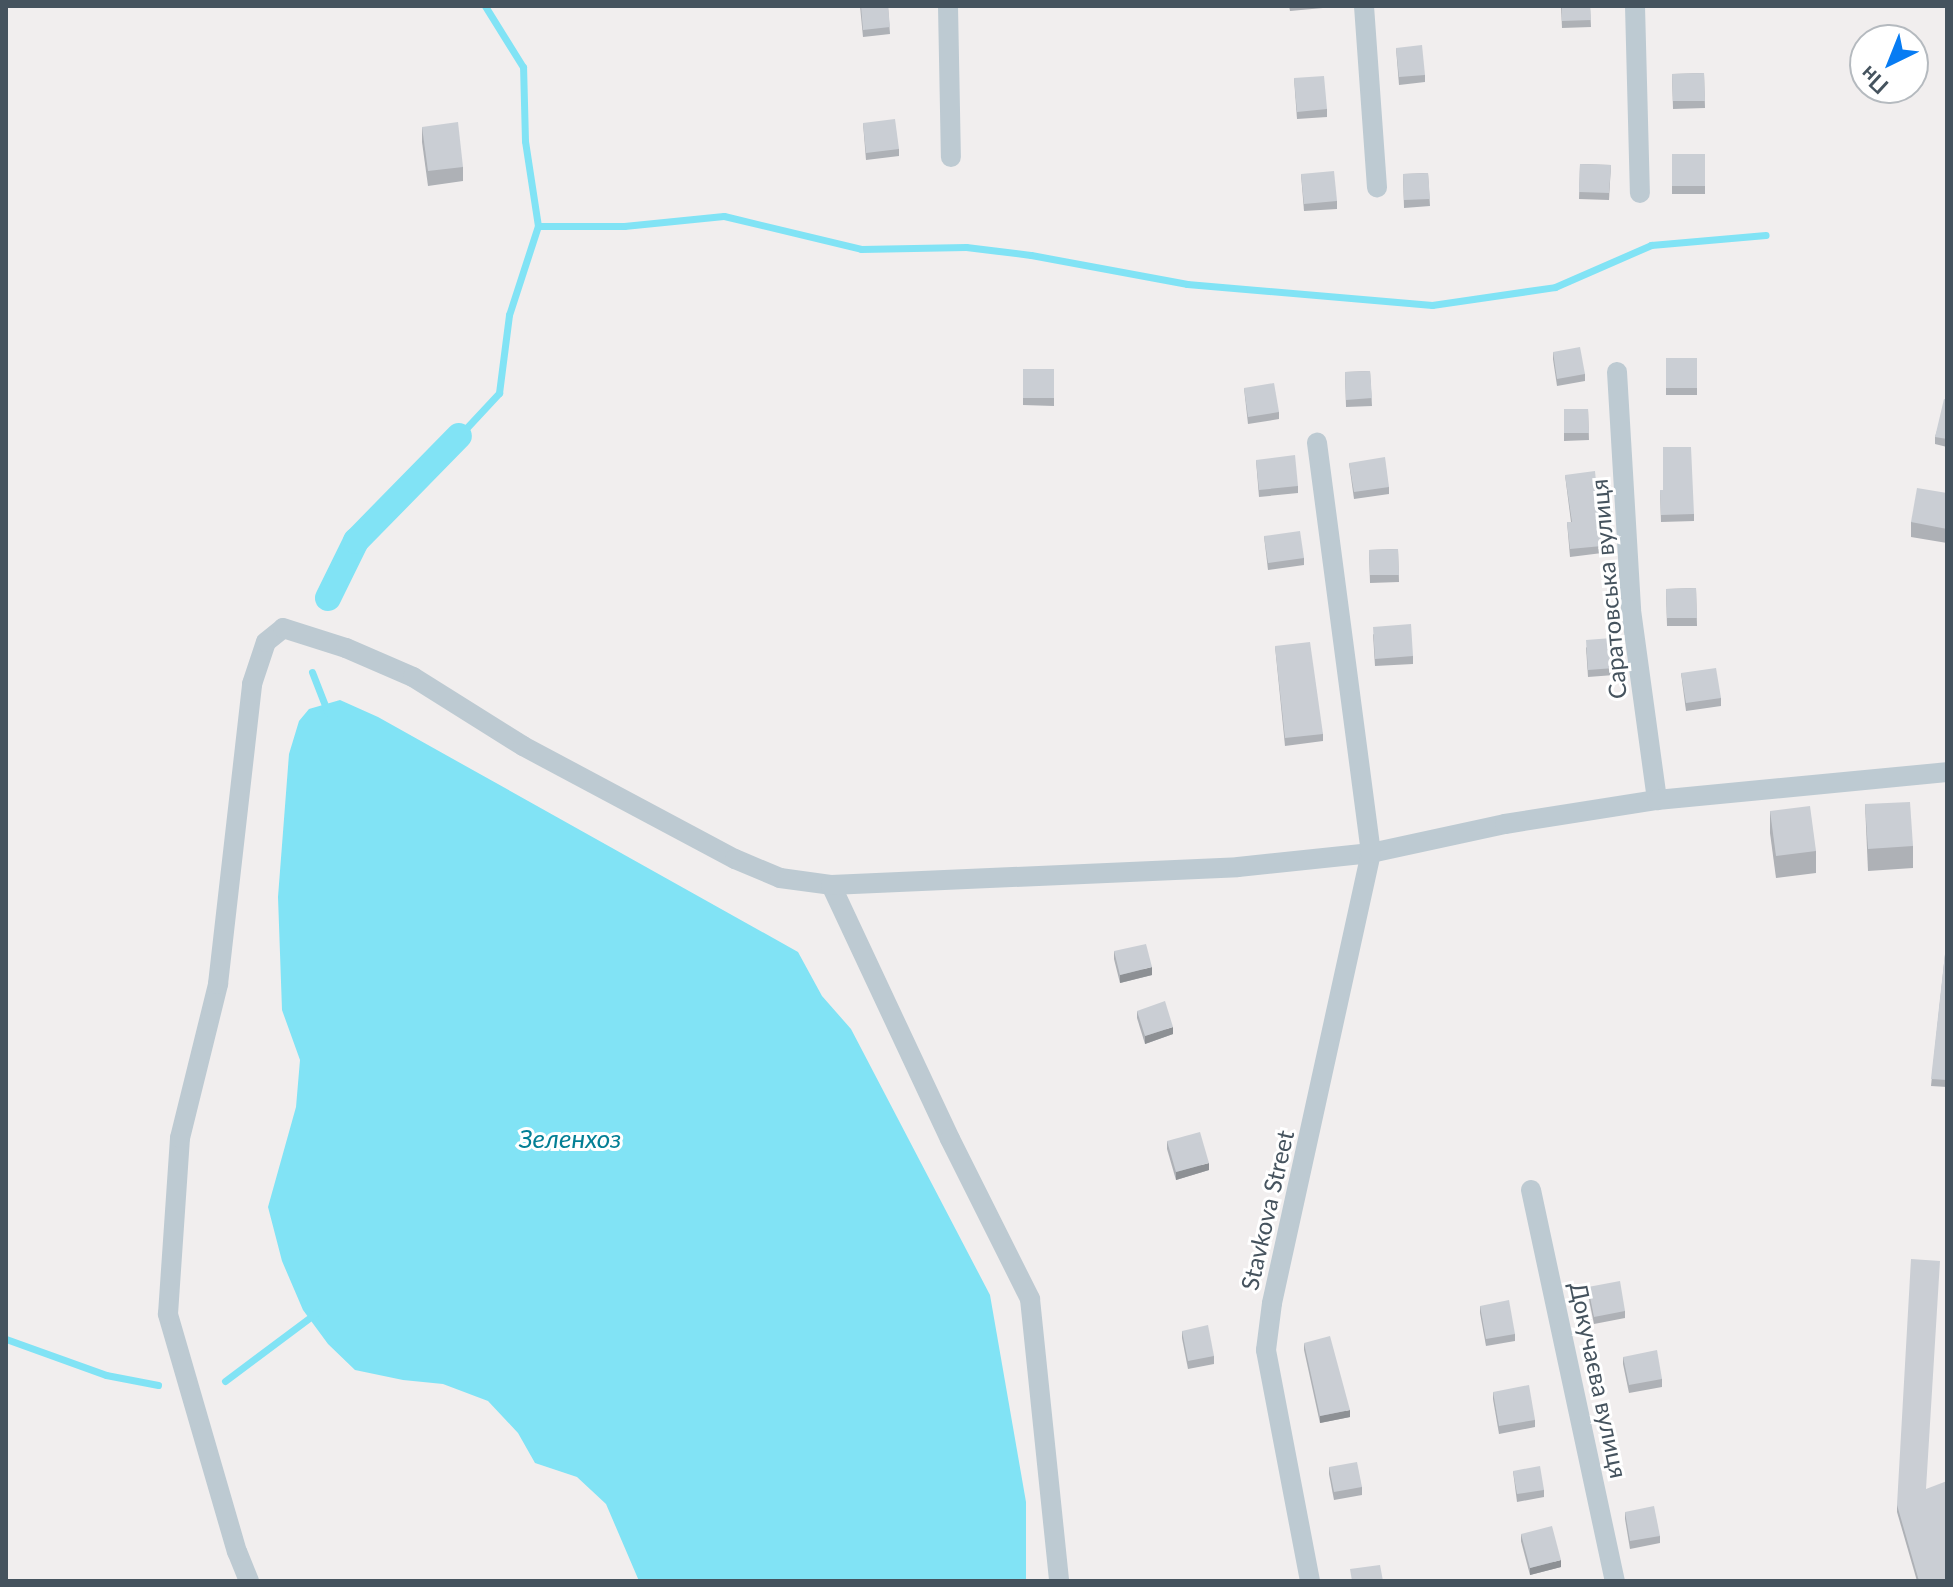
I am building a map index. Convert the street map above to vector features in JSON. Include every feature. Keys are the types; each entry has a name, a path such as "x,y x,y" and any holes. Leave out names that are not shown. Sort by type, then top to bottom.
{"street":[{"path":"948,6 951,157"},
{"path":"1364,6 1377,188"},
{"path":"1635,6 1640,193"},
{"name":"Саратовська вулиця","path":"1617,372 1631,610 1657,800"},
{"path":"1317,443 1371,853"},
{"path":"249,1581 237,1552 168,1314 180,1138 218,984 252,684 266,642 283,628 346,648 413,677 523,746 735,859 780,878 831,885 1238,867 1371,853 1505,824 1657,800 1947,772"},
{"name":"Stavkova Street","path":"1310,1581 1266,1350 1272,1303 1371,853"},
{"path":"831,885 950,1139 1030,1299 1059,1581"},
{"name":"Докучаєва вулиця","path":"1531,1190 1615,1581"}],"water":[{"name":"Зеленхоз","path":"340,700 378,717 798,952 822,996 851,1029 990,1295 1026,1502 1026,1581 639,1581 606,1504 577,1477 535,1463 518,1433 488,1401 443,1384 355,1370 328,1344 303,1310 282,1261 268,1207 296,1107 300,1060 282,1010 278,897 289,754 299,721 309,709"}],"building":[{"path":"861,6 888,6 890,27 863,30"},
{"path":"1562,6 1590,6 1591,20 1562,21"},
{"path":"1422,45 1425,75 1399,77 1396,48"},
{"path":"1704,73 1705,101 1673,101 1672,74"},
{"path":"1324,76 1327,109 1297,112 1294,78"},
{"path":"895,119 899,149 866,153 863,123"},
{"path":"458,122 463,167 428,171 422,127"},
{"path":"1672,154 1705,154 1705,186 1672,186"},
{"path":"1580,164 1611,165 1609,193 1579,192"},
{"path":"1334,171 1337,201 1304,204 1301,174"},
{"path":"1428,173 1430,199 1404,200 1403,174"},
{"path":"1580,347 1585,374 1557,379 1553,352"},
{"path":"1666,358 1697,358 1697,388 1666,388"},
{"path":"1023,369 1054,369 1054,398 1023,398"},
{"path":"1370,371 1372,398 1346,400 1345,372"},
{"path":"1274,383 1279,412 1248,417 1244,388"},
{"path":"1944,399 1947,400 1947,439 1935,437"},
{"path":"1564,409 1588,409 1589,433 1564,433"},
{"path":"1663,447 1691,447 1694,514 1661,515"},
{"path":"1295,455 1298,486 1259,490 1256,460"},
{"path":"1385,457 1389,487 1354,492 1349,463"},
{"path":"1595,471 1602,546 1570,549 1567,522 1572,522 1565,475"},
{"path":"1917,488 1947,493 1947,529 1911,522"},
{"path":"1300,531 1304,558 1268,563 1264,536"},
{"path":"1398,549 1399,575 1370,575 1369,550"},
{"path":"1696,588 1697,618 1667,618 1666,589"},
{"path":"1411,624 1413,656 1375,659 1373,627"},
{"path":"1612,638 1614,668 1588,670 1586,640"},
{"path":"1310,642 1323,734 1285,738 1275,646"},
{"path":"1716,668 1721,698 1686,703 1681,673"},
{"path":"1910,802 1913,846 1868,849 1865,804"},
{"path":"1810,806 1816,851 1776,856 1770,811"},
{"path":"1947,936 1947,1080 1931,1079"},
{"path":"1146,944 1152,967 1120,975 1114,951"},
{"path":"1165,1001 1173,1027 1145,1036 1137,1011"},
{"path":"1200,1132 1209,1163 1176,1172 1167,1141"},
{"path":"1911,1259 1940,1261 1926,1489 1947,1481 1947,1581 1919,1581 1897,1505"},
{"path":"1620,1281 1625,1311 1594,1317 1588,1287"},
{"path":"1509,1300 1515,1334 1486,1339 1480,1306"},
{"path":"1208,1325 1214,1356 1188,1361 1182,1331"},
{"path":"1330,1336 1350,1410 1320,1416 1304,1343"},
{"path":"1657,1350 1662,1379 1629,1385 1623,1357"},
{"path":"1529,1385 1535,1420 1499,1426 1493,1392"},
{"path":"1357,1462 1362,1487 1334,1492 1329,1467"},
{"path":"1540,1466 1544,1490 1517,1494 1513,1471"},
{"path":"1654,1506 1660,1536 1630,1541 1625,1512"},
{"path":"1552,1526 1561,1560 1530,1568 1521,1534"},
{"path":"1380,1565 1383,1581 1352,1581 1350,1569"}],"waterway":[{"path":"459,436 499,393 509,315 538,226 525,141 523,67 485,6"},
{"path":"538,226 624,226 724,216 861,249 966,247 1031,255 1187,284 1432,305 1555,287 1651,245 1766,235"},
{"path":"328,598 356,541 459,436"},
{"path":"312,672 328,713"},
{"path":"225,1381 316,1313"},
{"path":"6,1339 106,1375 158,1385"}]}
